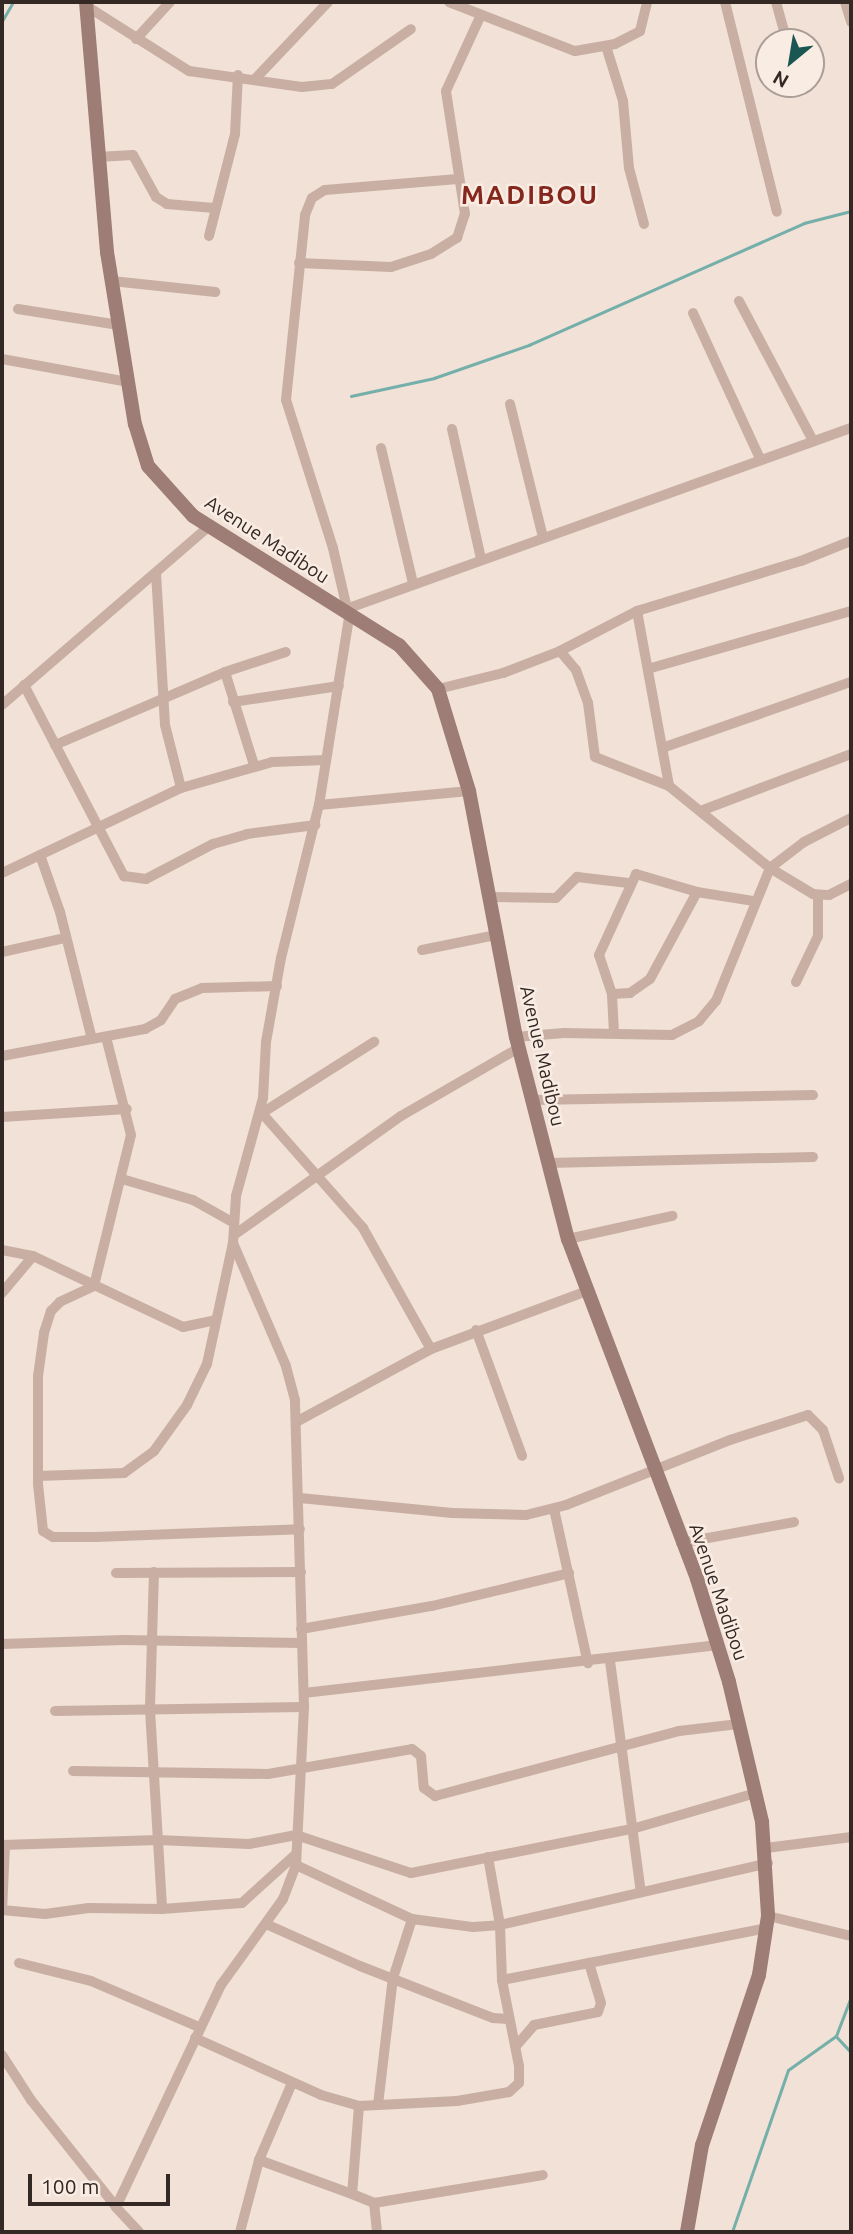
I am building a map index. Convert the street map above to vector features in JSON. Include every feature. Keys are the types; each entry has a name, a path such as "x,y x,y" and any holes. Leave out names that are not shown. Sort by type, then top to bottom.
{"street":[{"path":"136,39 170,2"},
{"path":"256,78 328,2"},
{"path":"449,2 480,17 562,48 587,51 640,31 647,2"},
{"path":"726,2 777,212"},
{"path":"776,2 783,28"},
{"path":"845,2 851,22"},
{"path":"87,5 189,71 238,75 302,87 332,84 411,29"},
{"name":"Avenue Madibou","path":"87,5 97,156 112,281 128,382 148,466 173,499 208,527 349,612 415,657 438,689 469,790 518,1043 568,1239 718,1644 756,1793 767,1856 767,1922 759,1975 702,2145 687,2232"},
{"path":"299,263 391,267 449,245 465,223 446,91 480,17"},
{"path":"606,46 623,101 629,168 644,224"},
{"path":"209,236 235,134 238,75"},
{"path":"97,156 133,155 161,202 214,208"},
{"path":"38,1476 124,1473 142,1462 176,1423 199,1384 233,1239 241,1172 261,1112 266,1042 285,937 315,825 349,612 286,400 304,215 318,193 458,179"},
{"path":"112,281 215,292"},
{"path":"739,301 813,441"},
{"path":"18,309 119,324"},
{"path":"693,313 760,459"},
{"path":"2,359 128,382"},
{"path":"510,404 543,537"},
{"path":"349,612 413,583 851,428"},
{"path":"452,429 481,559"},
{"path":"381,447 413,583"},
{"path":"3,703 208,527"},
{"path":"438,689 503,673 560,651 638,611 801,561 851,541"},
{"path":"156,573 169,747 181,788"},
{"path":"638,611 665,747 669,786"},
{"path":"651,668 851,611"},
{"path":"560,651 576,670 588,703 595,757 669,786 703,810 770,868 818,896"},
{"path":"55,746 225,671 286,652"},
{"path":"225,671 254,765"},
{"path":"665,747 851,682"},
{"path":"24,685 117,869 134,880 146,879 213,844 315,825"},
{"path":"233,702 339,686"},
{"path":"703,810 851,754"},
{"path":"2,873 181,788 254,765 326,760"},
{"path":"319,804 469,790"},
{"path":"233,1239 317,1174 431,1096 518,1043 614,1033 672,1035 710,1011 770,868 804,842 851,818"},
{"path":"40,855 92,1039"},
{"path":"614,1033 612,994 599,955 629,883 641,873 697,892 754,901"},
{"path":"491,897 556,898 577,877 629,883"},
{"path":"818,896 851,884"},
{"path":"612,994 630,993 650,979 697,892"},
{"path":"796,982 818,936 818,896"},
{"path":"422,950 496,935"},
{"path":"2,952 65,938"},
{"path":"2,1056 155,1025 186,992 222,984 277,986"},
{"path":"94,1286 131,1135 127,1109 106,1037"},
{"path":"261,1112 374,1042"},
{"path":"533,1100 813,1095"},
{"path":"2,1116 127,1109"},
{"path":"261,1112 317,1174 378,1249 431,1349"},
{"path":"548,1163 813,1157"},
{"path":"122,1179 193,1200 234,1223"},
{"path":"568,1239 672,1216"},
{"path":"116,2207 221,1984 283,1899 296,1860 304,1693 296,1422 286,1366 233,1239"},
{"path":"2,1250 33,1256 183,1327 215,1320"},
{"path":"2,1293 33,1256"},
{"path":"94,1286 60,1301 47,1321 38,1376 38,1476 43,1531 53,1537 300,1529"},
{"path":"296,1422 431,1349 587,1291"},
{"path":"477,1330 522,1456"},
{"path":"300,1498 498,1516 554,1509 654,1469 808,1415 823,1430 839,1478"},
{"path":"554,1509 588,1663"},
{"path":"681,1543 794,1522"},
{"path":"154,1572 150,1710 157,1774 162,1909"},
{"path":"116,1573 301,1572"},
{"path":"301,1629 445,1603 569,1573"},
{"path":"2,1644 154,1640 302,1643"},
{"path":"304,1693 610,1661 718,1644"},
{"path":"610,1661 641,1892"},
{"path":"55,1711 304,1707"},
{"path":"73,1771 157,1774 299,1771 412,1749 421,1756 424,1788 435,1796 679,1731 739,1724"},
{"path":"296,1860 242,1903 162,1909 89,1908 45,1914 2,1910 3,1845 158,1840 249,1844 296,1835 411,1873 632,1829 756,1793"},
{"path":"296,1860 412,1919 473,1927 500,1925 641,1892 767,1856 851,1837"},
{"path":"195,2038 292,2083 359,2106 509,2092 519,2083 516,2046 508,2019 502,1980 500,1925 488,1857"},
{"path":"378,2105 393,1978 412,1919"},
{"path":"502,1980 767,1922 851,1936"},
{"path":"266,1924 493,2018 508,2019"},
{"path":"19,1963 91,1982 199,2027"},
{"path":"516,2046 534,2025 598,2012 601,2003 589,1963"},
{"path":"2,2055 32,2100 116,2207 139,2232"},
{"path":"240,2232 259,2160 292,2083"},
{"path":"352,2194 359,2106"},
{"path":"259,2160 374,2203 543,2175"},
{"path":"374,2203 377,2232"}],"waterway":[{"path":"2,21 13,2"},
{"path":"351,396 434,378 529,345 804,223 851,211"},
{"path":"851,1269 851,1303"},
{"path":"732,2232 788,2070 836,2036 851,1997"},
{"path":"837,2037 851,2052"}],"district":[{"name":"MADIBOU","path":"530,195"}]}
